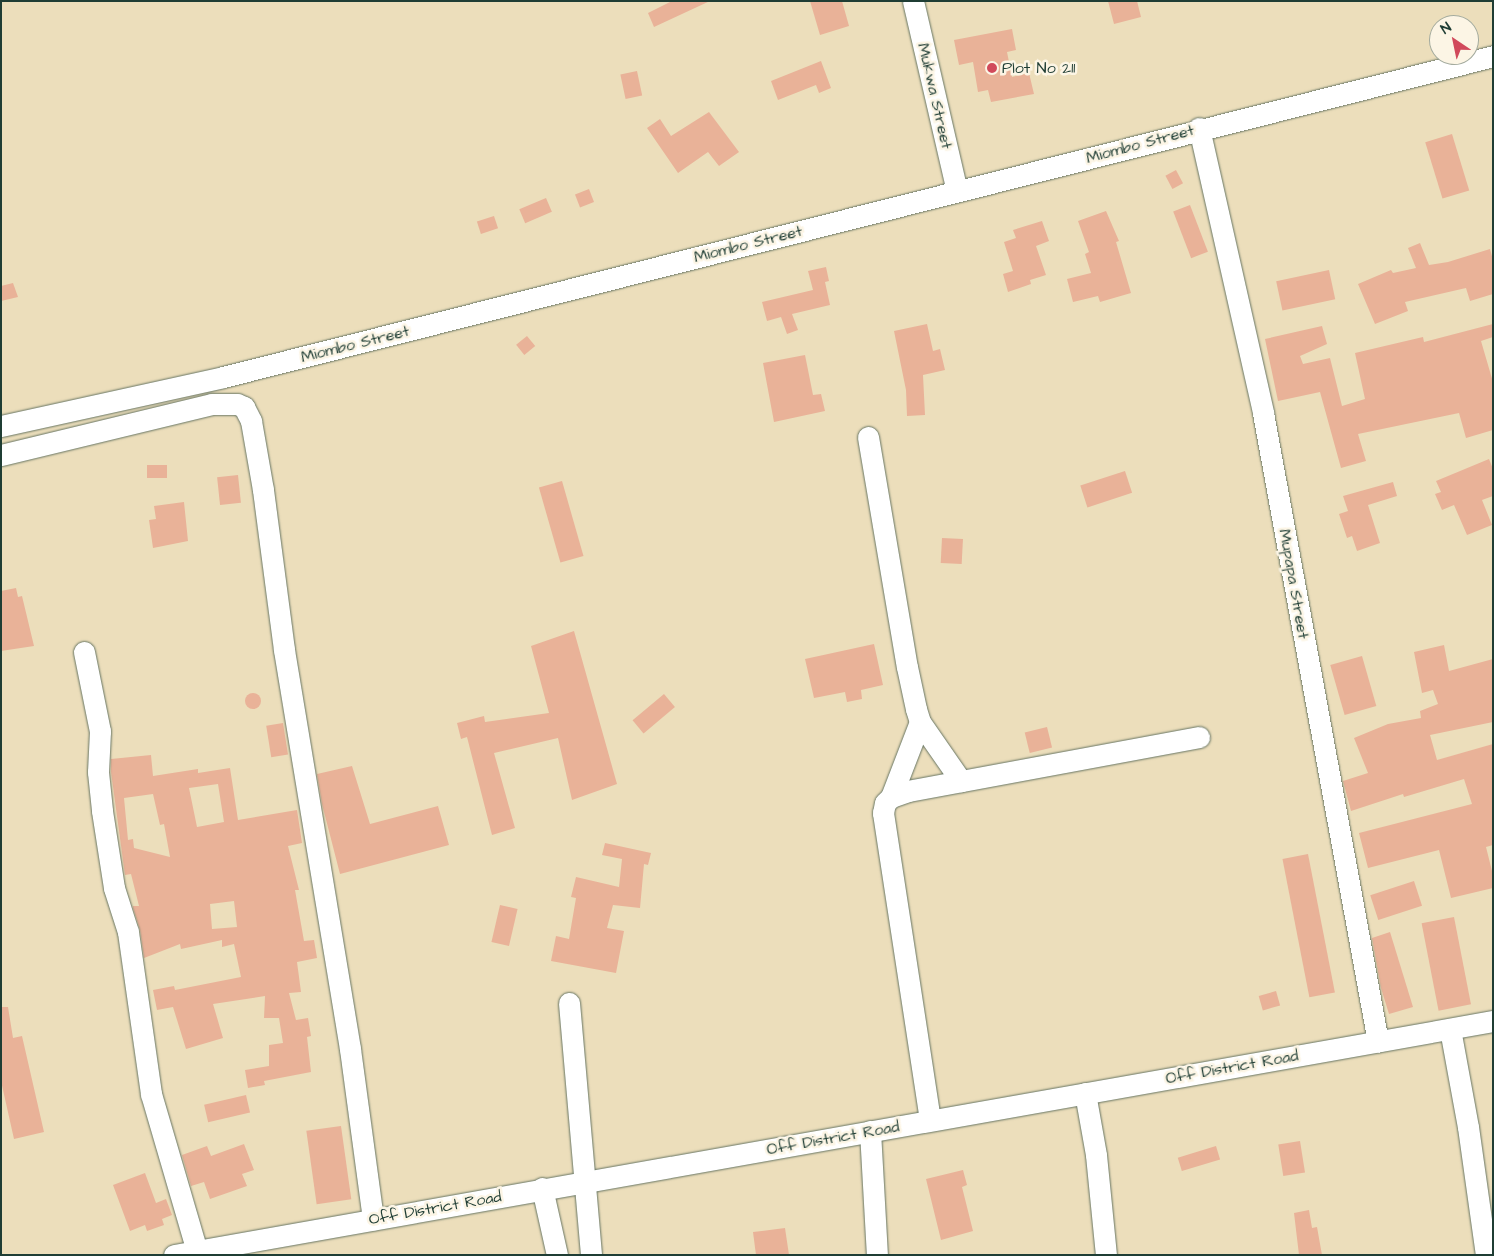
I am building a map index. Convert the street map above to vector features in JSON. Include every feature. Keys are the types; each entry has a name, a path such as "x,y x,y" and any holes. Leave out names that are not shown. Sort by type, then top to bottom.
{"street":[{"name":"Mukwa Street","path":"913,1 957,191"},
{"name":"Miombo Street","path":"1,426 223,377 1199,128 1493,56"},
{"name":"Mupapa Street","path":"1199,128 1263,413 1378,1042"},
{"path":"1,455 212,404 237,404 244,408 251,421 263,490 284,650 350,1049 373,1219"},
{"path":"868,437 906,667 920,722 961,781"},
{"path":"84,652 100,731 98,772 102,811 114,888 128,932 151,1094 198,1251"},
{"path":"920,722 891,797 885,803 884,813 930,1120"},
{"path":"891,797 908,791 1199,737"},
{"path":"569,1003 591,1255"},
{"name":"Off District Road","path":"174,1255 542,1188 1493,1021"},
{"path":"1450,1029 1468,1127 1486,1255"},
{"path":"1085,1093 1096,1155 1106,1255"},
{"path":"870,1131 877,1255"},
{"path":"542,1188 557,1255"}],"building":[{"path":"672,1 710,1 654,27 648,13"},
{"path":"810,1 842,1 849,26 820,35"},
{"path":"1108,1 1137,1 1141,17 1114,24"},
{"name":"Plot No 211","path":"1012,29 1016,50 1007,52 1012,77 1029,73 1034,94 991,102 988,90 978,92 973,62 959,65 954,40"},
{"path":"821,61 831,88 819,93 816,85 778,100 771,81"},
{"path":"637,71 642,95 626,99 620,75"},
{"path":"709,112 739,152 719,166 708,152 678,173 647,128 660,119 671,136"},
{"path":"1452,134 1469,190 1442,199 1425,142"},
{"path":"1176,170 1183,183 1172,189 1165,176"},
{"path":"589,189 594,202 580,207 575,194"},
{"path":"546,198 552,212 525,223 519,209"},
{"path":"1190,205 1208,252 1191,258 1173,211"},
{"path":"1106,211 1119,241 1116,242 1131,293 1100,302 1098,296 1073,302 1067,279 1091,273 1085,254 1089,252 1078,221"},
{"path":"494,216 498,228 481,234 477,222"},
{"path":"1042,221 1049,241 1036,246 1046,275 1030,280 1031,284 1008,292 1003,274 1013,271 1004,242 1016,238 1013,230"},
{"path":"1420,243 1429,265 1448,262 1490,249 1493,260 1493,294 1470,301 1466,288 1405,302 1408,311 1375,324 1358,284 1391,270 1393,273 1416,268 1408,248"},
{"path":"826,267 829,281 825,282 830,305 792,314 798,330 787,334 781,317 767,321 762,302 813,290 808,271"},
{"path":"1329,270 1335,299 1282,311 1276,281"},
{"path":"13,283 18,297 1,301 1,286"},
{"path":"927,324 933,351 940,349 945,370 923,375 925,415 907,416 906,390 894,331"},
{"path":"1493,324 1493,337 1481,341 1493,382 1493,430 1466,438 1459,413 1358,434 1366,461 1341,468 1320,392 1278,401 1265,339 1322,326 1327,344 1300,356 1303,364 1330,358 1342,406 1365,399 1355,353 1423,337 1424,342"},
{"path":"527,336 535,346 524,355 516,345"},
{"path":"805,355 813,395 821,394 825,411 774,422 763,363"},
{"path":"1489,459 1493,469 1493,496 1482,500 1492,525 1467,535 1454,505 1442,510 1435,494 1441,492 1436,481"},
{"path":"147,465 167,465 167,478 147,478"},
{"path":"1125,471 1132,493 1087,507 1080,486"},
{"path":"238,475 241,503 220,505 217,477"},
{"path":"562,481 583,556 560,563 539,488"},
{"path":"1393,482 1397,496 1368,505 1380,543 1357,551 1352,536 1347,538 1339,514 1348,511 1343,496"},
{"path":"184,502 188,541 153,548 149,520 156,519 154,506"},
{"path":"942,538 963,539 962,564 941,563"},
{"path":"16,588 18,597 22,596 34,646 1,651 1,591"},
{"path":"574,631 617,784 572,800 558,738 494,753 515,828 492,835 467,737 461,739 457,723 484,716 485,722 549,713 531,646"},
{"path":"874,644 883,685 861,690 862,699 847,702 845,692 814,698 805,659"},
{"path":"1444,645 1449,671 1493,659 1493,722 1430,735 1437,760 1493,744 1493,845 1486,847 1493,875 1493,888 1451,898 1439,850 1368,868 1359,833 1472,804 1464,779 1404,797 1403,794 1351,811 1343,781 1368,773 1354,738 1388,724 1421,718 1420,711 1438,704 1433,690 1422,693 1414,652"},
{"path":"1362,656 1376,706 1345,715 1330,665"},
{"path":"253,693 259,695 261,701 259,707 253,709 247,707 245,701 247,695"},
{"path":"664,694 675,707 644,733 633,720"},
{"path":"283,723 288,755 271,757 266,726"},
{"path":"1047,727 1052,747 1030,753 1025,733"},
{"path":"151,755 153,776 198,769 198,773 230,768 238,820 297,810 302,843 288,846 299,890 295,890 304,941 314,940 317,958 297,962 301,992 289,993 296,1020 308,1018 311,1036 307,1037 311,1072 264,1081 265,1085 248,1088 245,1070 269,1066 269,1045 283,1043 279,1018 264,1018 265,996 213,1004 223,1038 186,1049 173,1007 157,1010 153,990 174,986 175,990 241,977 234,944 222,947 222,940 181,949 180,944 144,958 140,930 133,908 133,906 139,906 131,874 125,875 111,772 111,759","holes":["218,784 224,822 197,827 189,788","153,794 160,825 164,824 170,857 134,848 133,839 128,840 124,798","234,901 237,927 212,929 210,904"]},
{"path":"352,766 370,824 438,806 449,845 340,874 322,804 317,774"},
{"path":"605,843 651,853 648,865 644,864 640,908 613,905 607,928 624,931 616,973 551,961 556,936 569,939 576,898 571,897 576,877 619,887 622,859 602,855"},
{"path":"1308,854 1335,992 1309,997 1282,859"},
{"path":"1414,881 1422,906 1378,920 1370,895"},
{"path":"500,905 518,909 509,946 491,942"},
{"path":"1454,917 1471,1004 1439,1011 1422,923"},
{"path":"1390,932 1413,1007 1389,1014 1381,988 1372,938"},
{"path":"1276,991 1280,1005 1263,1010 1259,996"},
{"path":"1,1007 8,1007 13,1038 22,1036 44,1132 14,1139 1,1081"},
{"path":"246,1095 250,1113 208,1122 204,1105"},
{"path":"341,1126 351,1199 317,1204 306,1131"},
{"path":"1300,1141 1305,1173 1283,1176 1278,1144"},
{"path":"244,1144 254,1170 242,1174 247,1186 210,1199 204,1182 191,1186 182,1155 207,1146 211,1156"},
{"path":"1216,1146 1220,1159 1182,1171 1178,1158"},
{"path":"963,1170 967,1185 962,1187 973,1231 941,1240 926,1179"},
{"path":"145,1173 156,1203 166,1199 172,1215 162,1219 164,1225 147,1231 145,1225 130,1231 113,1185"},
{"path":"1309,1210 1312,1228 1317,1227 1322,1255 1299,1255 1294,1213"},
{"path":"785,1228 789,1255 756,1255 753,1232"}],"place":[{"name":"Plot No 211","path":"992,68"}]}
